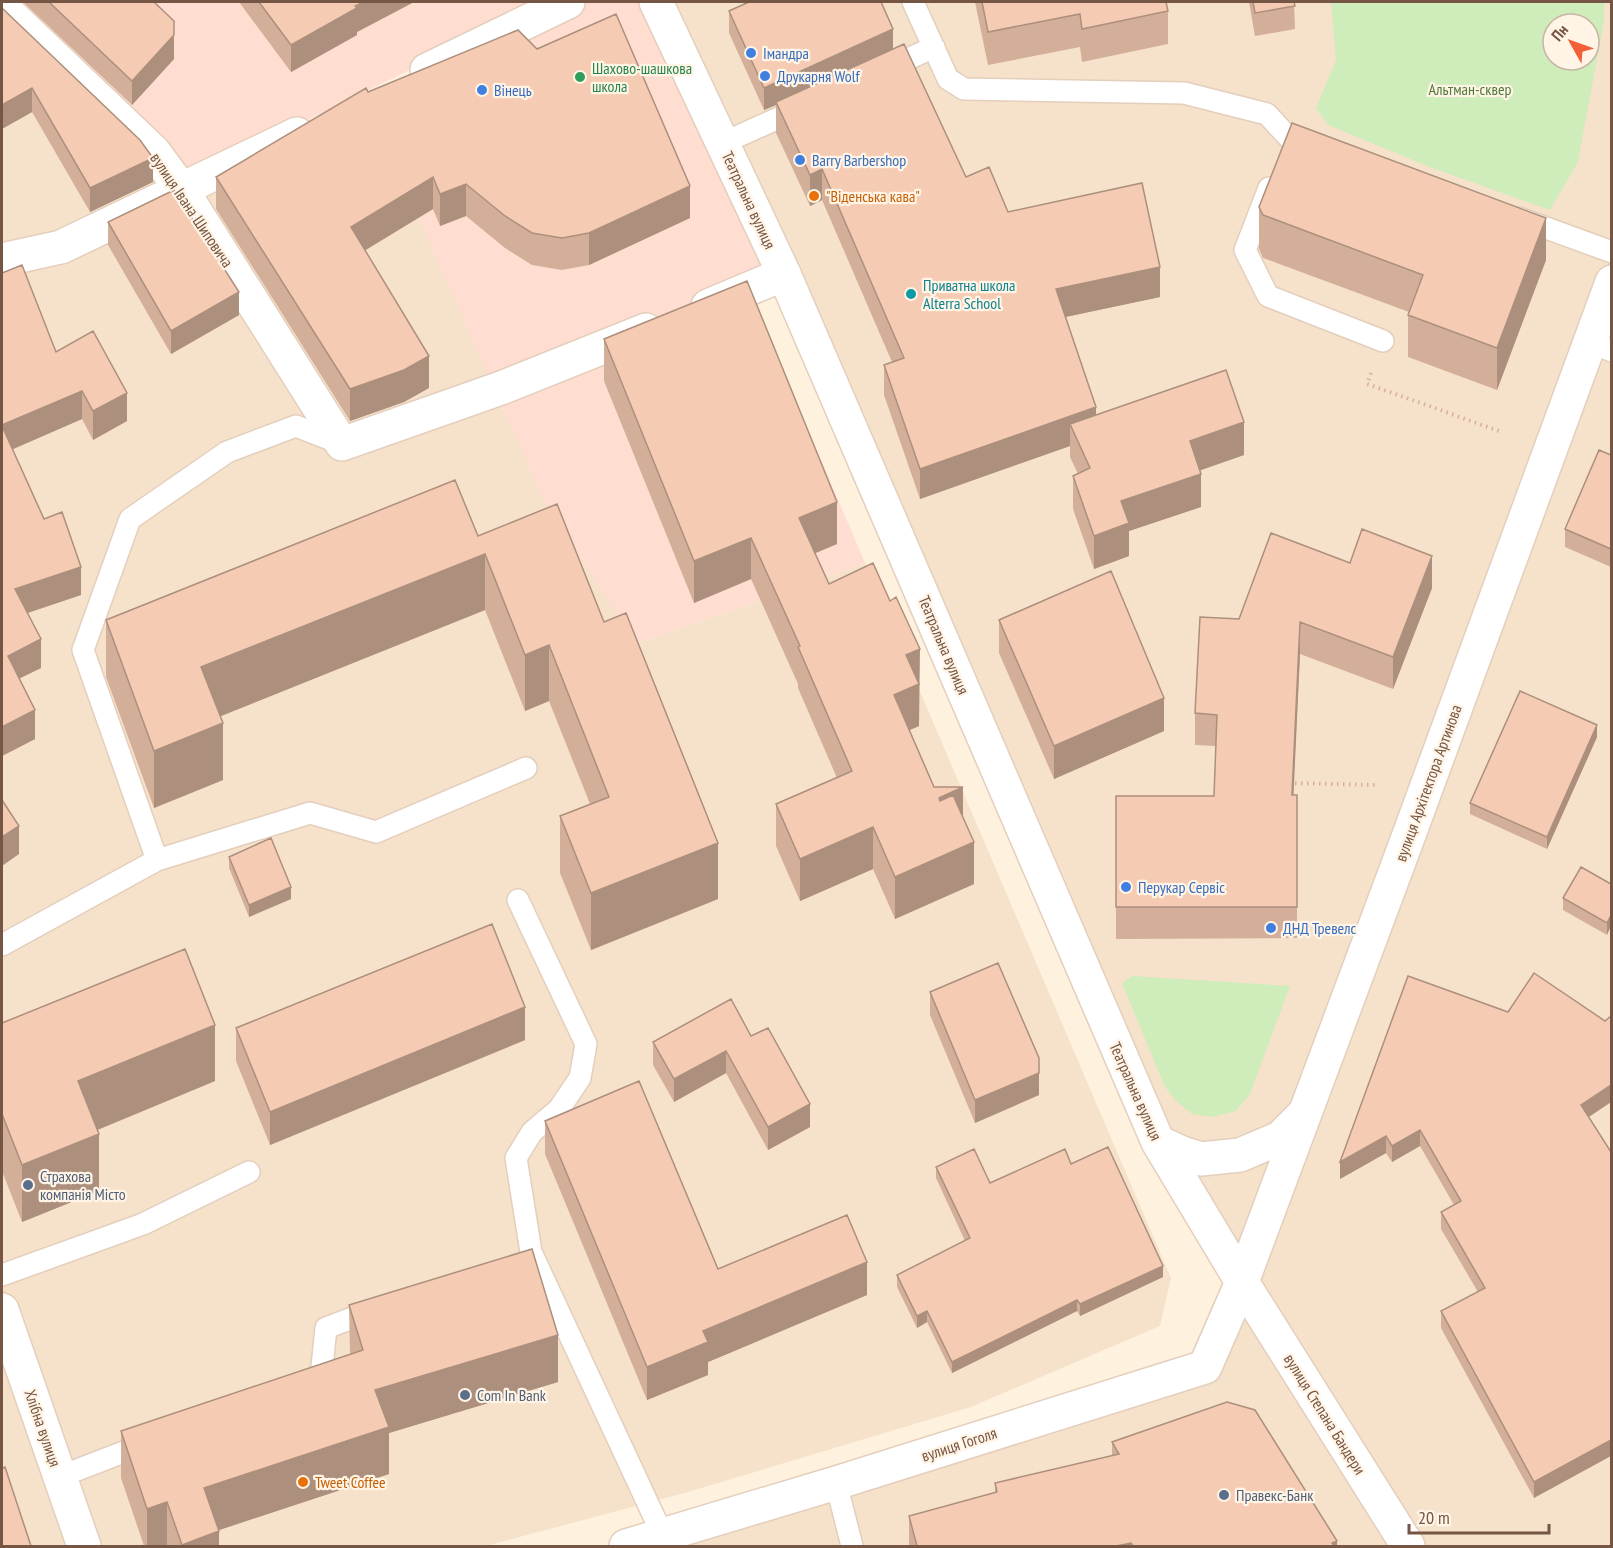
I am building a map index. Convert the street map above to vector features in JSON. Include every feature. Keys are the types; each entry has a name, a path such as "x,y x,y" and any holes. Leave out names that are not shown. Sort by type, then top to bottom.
{"street":[{"path":"398,84 568,2"},
{"name":"Театральна вулиця","path":"656,2 784,274 1158,1142 1242,1282"},
{"name":"вулиця Івана Шиповича","path":"2,7 154,152 182,190 342,444"},
{"path":"2,260 61,247 325,120"},
{"path":"342,444 512,384 784,274"},
{"name":"вулиця Архітектора Артинова","path":"1242,1282 1601,346 1611,282"},
{"path":"1158,1142 1201,1159 1240,1155 1280,1137 1307,1112"},
{"name":"вулиця Гоголя","path":"626,1546 836,1483 1205,1366 1242,1282"},
{"name":"вулиця Степана Бандери","path":"1242,1282 1408,1546"},
{"name":"Хлібна вулиця","path":"2,1310 84,1546"}],"lane":[{"path":"913,2 948,79 964,89 1184,93 1267,114 1289,138 1311,145"},
{"path":"871,76 934,47"},
{"path":"723,143 818,100"},
{"path":"1289,138 1245,250 1268,296 1383,341"},
{"path":"1496,210 1611,252"},
{"path":"157,860 84,650 130,519 227,452 296,426 342,444"},
{"path":"2,945 157,860 310,813 376,832 526,768"},
{"path":"518,900 586,1044 580,1077 560,1108 532,1132 516,1158 531,1252 663,1536"},
{"path":"2,1275 143,1224 249,1172"},
{"path":"510,1260 531,1252"},
{"path":"288,1388 321,1376 326,1328 391,1304"},
{"path":"59,1477 168,1435"},
{"path":"836,1483 852,1546"}],"path":[{"path":"1383,341 1367,384 1502,432"},
{"path":"1279,783 1375,785"}],"shaded area":[{"path":"15,2 548,2 187,179"},
{"path":"567,2 656,2 784,274 750,293 865,563 636,644 545,503 366,100"},
{"path":"656,2 1611,2 1611,1546 624,1546 1205,1367 1242,1282 1158,1142"},
{"path":"2,22 177,203 372,106 636,644 865,563 1171,1278 1160,1326 971,1407 688,1492 486,1546 2,1546"}],"green space":[{"name":"Альтман-сквер","path":"1331,2 1604,2 1601,37 1601,12 1541,12 1541,72 1595,72 1578,162 1550,210 1427,166 1328,125 1316,108 1336,60"},
{"path":"1132,976 1290,986 1250,1094 1236,1111 1213,1117 1192,1114 1175,1100 1164,1085 1122,983"}],"building":[{"path":"49,2 154,2 174,21 174,35 132,81"},
{"path":"259,2 364,2 291,45"},
{"path":"749,2 881,2 893,29 764,88 729,11"},
{"path":"982,2 1166,2 1168,11 1082,29 1080,14 988,32"},
{"path":"1253,2 1294,2 1295,6 1255,13"},
{"path":"2,8 140,140 153,158 90,188 32,88 2,105"},
{"path":"616,14 690,186 589,233 562,238 532,233 505,216 466,184 440,194 433,177 351,227 429,356 404,370 350,389 216,177 366,88 368,92 518,30 537,49"},
{"path":"904,44 966,177 989,167 1008,212 1142,183 1160,267 1056,289 1096,407 920,469 884,365 904,358 822,169 810,175 776,102"},
{"path":"1292,123 1546,218 1497,348 1408,315 1423,275 1263,215 1259,207"},
{"path":"174,190 239,292 171,331 108,222"},
{"path":"22,265 56,352 93,331 127,393 93,411 82,391 2,425 2,273"},
{"path":"747,281 837,502 799,518 829,584 873,563 890,601 896,597 920,649 906,655 919,684 894,695 934,787 963,787 939,798 940,801 953,795 974,842 895,877 873,827 800,859 776,804 852,771 798,647 800,646 751,538 694,561 604,339"},
{"path":"1226,370 1244,422 1190,441 1201,474 1121,501 1129,523 1094,536 1073,476 1090,468 1070,424"},
{"path":"2,426 44,519 62,512 81,567 15,589 41,639 8,656 35,710 2,727"},
{"path":"1599,450 1611,455 1611,549 1565,529"},
{"path":"455,480 478,536 557,504 604,622 626,613 718,843 591,893 560,816 609,797 549,645 525,655 485,554 201,667 223,723 154,751 106,620"},
{"path":"1362,529 1432,556 1393,657 1300,622 1292,795 1297,795 1297,907 1116,907 1116,796 1214,796 1217,715 1195,713 1200,617 1239,619 1271,533 1350,563"},
{"path":"1111,571 1164,698 1054,746 999,620"},
{"path":"1520,691 1597,725 1547,837 1470,803"},
{"path":"2,800 19,826 2,837"},
{"path":"271,838 291,887 249,905 229,857"},
{"path":"1581,867 1611,884 1611,915 1607,923 1563,898"},
{"path":"492,924 525,1007 270,1112 236,1028"},
{"path":"185,949 215,1025 78,1081 99,1134 22,1165 2,1114 2,1023"},
{"path":"998,963 1039,1058 1039,1073 975,1100 930,992"},
{"path":"1534,973 1605,1021 1611,1016 1611,1085 1581,1105 1611,1152 1611,1440 1534,1482 1441,1311 1485,1288 1441,1212 1461,1201 1420,1130 1392,1146 1386,1136 1340,1162 1408,976 1508,1012"},
{"path":"731,999 751,1036 768,1028 810,1104 768,1127 726,1051 674,1079 653,1042"},
{"path":"639,1081 718,1269 847,1215 867,1262 703,1331 708,1342 647,1367 545,1121"},
{"path":"1108,1147 1163,1266 1080,1304 1077,1300 952,1362 927,1311 917,1316 897,1275 970,1238 936,1167 974,1149 990,1183 1065,1149 1071,1164"},
{"path":"532,1249 558,1335 375,1390 389,1427 204,1488 219,1531 182,1545 167,1502 147,1509 121,1431 363,1350 349,1305"},
{"path":"1227,1402 1255,1410 1337,1541 1332,1543 1334,1546 1133,1546 1131,1543 1116,1546 917,1546 909,1516 997,1492 995,1483 1119,1454 1112,1442"},
{"path":"5,1467 31,1546 2,1546 2,1469"}],"place":[{"name":"Імандра","path":"751,53"},
{"name":"Друкарня Wolf","path":"765,76"},
{"name":"Шахово-шашкова школа","path":"580,77"},
{"name":"Вінець","path":"482,90"},
{"name":"Barry Barbershop","path":"800,160"},
{"name":"\"Віденська кава\"","path":"814,196"},
{"name":"Приватна школа Alterra School","path":"911,294"},
{"name":"Перукар Сервіс","path":"1126,887"},
{"name":"ДНД Тревелс","path":"1271,928"},
{"name":"Страхова компанія Місто","path":"28,1185"},
{"name":"Com In Bank","path":"465,1395"},
{"name":"Tweet Coffee","path":"303,1482"},
{"name":"Правекс-Банк","path":"1224,1495"}]}
